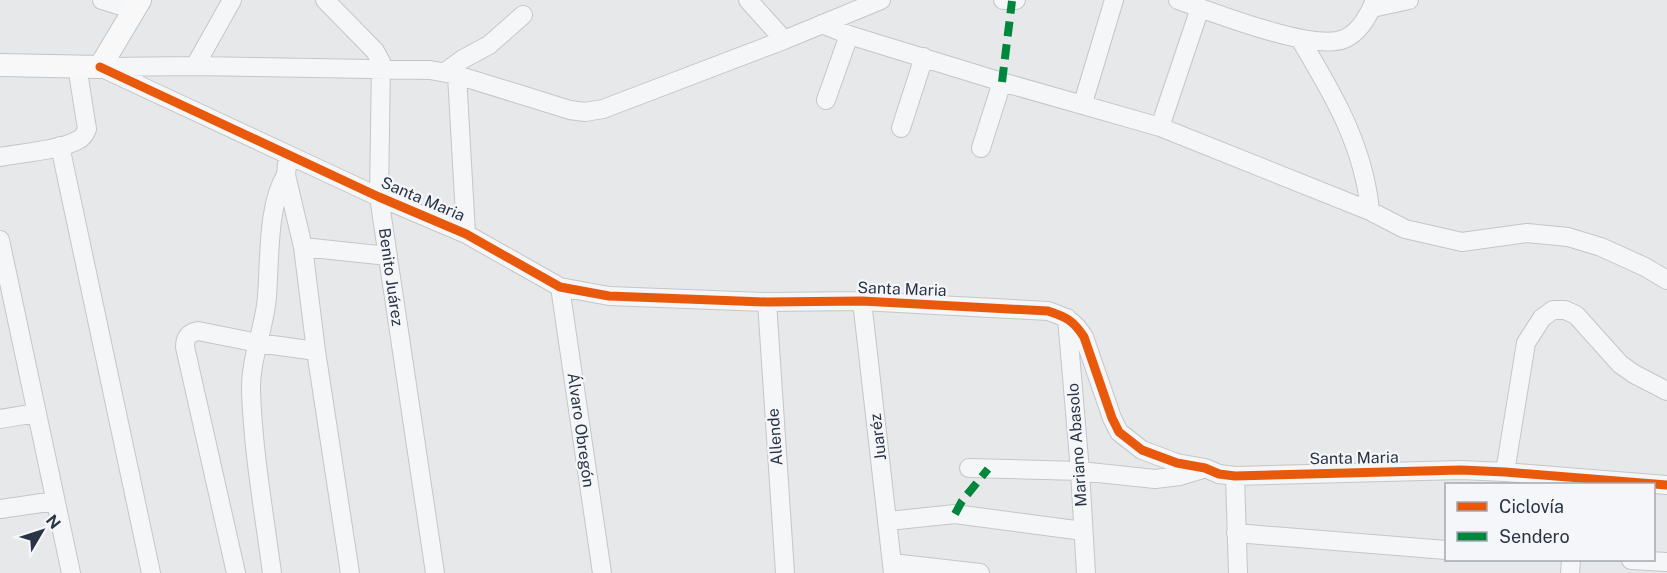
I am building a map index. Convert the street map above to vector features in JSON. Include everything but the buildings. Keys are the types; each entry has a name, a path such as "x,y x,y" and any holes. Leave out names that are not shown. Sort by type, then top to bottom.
{"main road":[{"path":"100,67 137,5"},
{"name":"Santa Maria","path":"0,65 100,67"}],"street":[{"path":"102,0 137,5"},
{"path":"195,66 232,0"},
{"path":"325,0 375,51 381,68"},
{"path":"748,0 784,40"},
{"path":"1003,0 1016,0"},
{"path":"1083,104 1114,0"},
{"path":"1178,0 1300,39 1331,42 1354,33 1374,4 1409,0"},
{"path":"100,67 411,68 451,74 570,110 585,112 603,109 784,40 875,1"},
{"path":"1160,127 1200,8"},
{"path":"466,234 451,74 463,59 489,45 523,15"},
{"path":"822,24 849,35 1002,82 1160,127 1370,211 1405,229 1462,242 1527,233 1568,237 1601,247 1667,280"},
{"path":"826,100 849,35"},
{"path":"1300,39 1342,111 1368,190 1370,211"},
{"path":"901,128 924,57"},
{"path":"0,157 60,146 85,135 87,129 77,66"},
{"name":"Santa Maria","path":"100,67 288,156 466,234 560,287 609,296 767,302 862,301 1048,311 1067,318 1084,337 1119,432 1142,450 1177,463 1235,476 1461,470 1622,483"},
{"name":"Benito Juárez","path":"381,68 379,197 435,573"},
{"path":"981,148 1002,82"},
{"path":"60,146 152,573"},
{"path":"288,156 286,175 303,247 316,351 350,573"},
{"path":"272,573 251,390 252,369 267,302 272,230 278,188 286,175"},
{"path":"0,240 71,573"},
{"path":"303,247 388,256"},
{"name":"Álvaro Obregón","path":"560,287 602,573"},
{"name":"Juaréz","path":"862,301 892,568"},
{"name":"Allende","path":"767,302 784,573"},
{"path":"1505,472 1526,343 1542,318 1554,310 1565,310 1576,315 1620,364 1667,391"},
{"name":"Mariano Abasolo","path":"1067,318 1086,573"},
{"path":"236,573 185,342 189,334 198,331 258,343 316,351"},
{"path":"0,419 36,413"},
{"path":"969,468 1080,471 1155,479 1180,476 1205,468"},
{"path":"1235,476 1238,573"},
{"path":"0,509 55,501"},
{"path":"888,521 955,514 1083,531"},
{"path":"1236,533 1445,550"},
{"path":"1649,561 1667,562"},
{"path":"892,568 980,573"}],"marked path":[{"path":"1002,82 1012,1"},
{"path":"955,514 962,501 988,469"}],"cycle path":[{"path":"100,67 379,197 466,234 560,287 609,296 767,302 862,301 1054,313 1073,323 1084,337 1119,432 1142,450 1177,463 1235,476 1461,470 1642,483"},
{"path":"1655,484 1667,485"}]}
